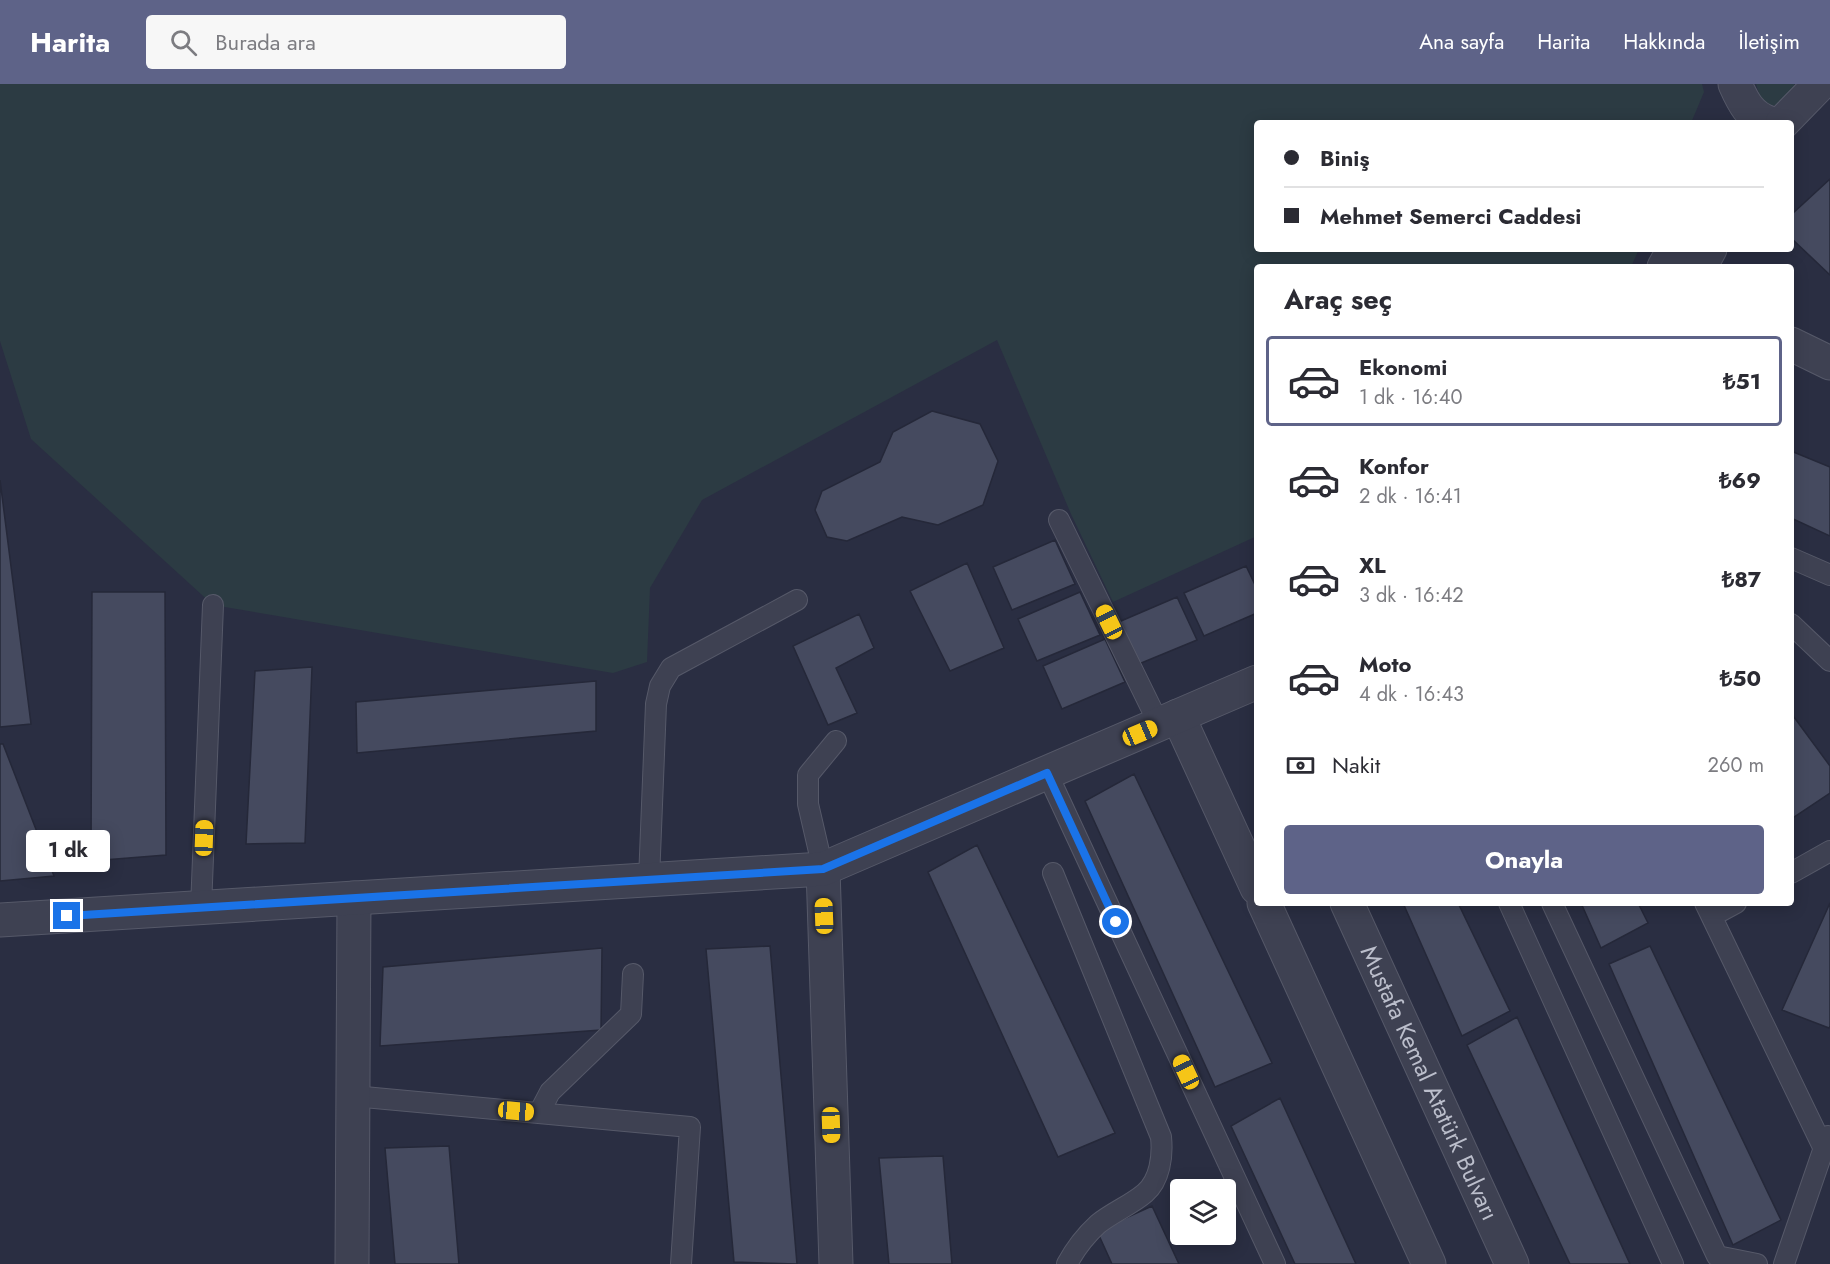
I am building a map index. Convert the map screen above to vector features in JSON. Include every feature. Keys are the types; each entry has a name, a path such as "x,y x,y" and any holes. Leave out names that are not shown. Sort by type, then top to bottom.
{"street":[{"path":"1785,120 1820,84"},
{"path":"1737,96 1754,116 1763,120"},
{"path":"1794,345 1830,363"},
{"path":"0,920 823,869 1169,720 1254,692"},
{"path":"1169,720 1254,882"},
{"path":"823,869 836,1264"},
{"path":"352,1264 354,898"},
{"path":"1265,906 1429,1264"},
{"name":"Mustafa Kemal Atatürk Bulvarı","path":"1348,906 1512,1264"}],"lane":[{"path":"1059,520 1169,720"},
{"path":"1794,559 1830,575"},
{"path":"649,880 656,704 660,686 671,668 797,600"},
{"path":"201,908 213,605"},
{"path":"1794,627 1830,661"},
{"path":"823,869 808,804 808,775 836,741"},
{"path":"1047,773 1275,1264"},
{"path":"1794,871 1830,851"},
{"path":"1053,873 1161,1137 1162,1149 1157,1173 1146,1193 1097,1225 1079,1245 1067,1264"},
{"path":"1510,906 1673,1264"},
{"path":"1553,906 1717,1256 1757,1264"},
{"path":"1724,906 1709,910 1826,1139 1784,1264"},
{"path":"540,1113 550,1092 630,1014 633,974"},
{"path":"353,1096 690,1127 681,1264"}],"shaded area":[{"path":"0,84 1702,84 1704,92 1692,120 1254,120 1254,252 1638,252 1632,264 1254,264 1254,537 1113,602 1071,514 997,340 702,500 650,588 647,662 613,673 213,605 31,439 0,341"},
{"path":"1756,84 1794,84 1795,92 1778,105 1767,106 1761,100"}],"building":[{"path":"1830,179 1830,275 1794,241 1794,212"},
{"path":"932,411 980,424 998,461 983,505 938,525 902,517 847,541 827,537 815,510 822,491 880,462 893,432"},
{"path":"1794,452 1830,467 1830,536 1794,519"},
{"path":"0,480 31,724 0,727"},
{"path":"1055,540 1075,584 1012,610 993,567"},
{"path":"967,563 1004,648 950,671 910,591"},
{"path":"1246,566 1254,583 1254,614 1204,636 1184,593"},
{"path":"92,592 165,592 166,855 91,861"},
{"path":"1080,592 1100,635 1037,661 1018,619"},
{"path":"1177,597 1197,640 1134,666 1114,624"},
{"path":"859,614 874,648 836,668 857,713 828,725 793,646"},
{"path":"1105,639 1125,682 1062,709 1043,666"},
{"path":"312,667 305,843 246,844 255,671"},
{"path":"596,681 596,731 357,753 356,702"},
{"path":"1794,717 1830,766 1830,793 1794,817"},
{"path":"0,744 3,744 54,876 0,881"},
{"path":"1134,774 1272,1063 1215,1087 1085,801"},
{"path":"977,845 1115,1133 1058,1157 928,872"},
{"path":"1830,903 1830,1026 1829,1028 1782,1010"},
{"path":"1404,906 1459,906 1510,1011 1462,1036"},
{"path":"1582,906 1640,906 1648,923 1601,948"},
{"path":"770,946 797,1264 734,1262 706,949"},
{"path":"1650,946 1781,1220 1733,1245 1609,964"},
{"path":"602,948 601,1030 380,1046 383,967"},
{"path":"1517,1017 1630,1264 1570,1264 1467,1045"},
{"path":"1280,1098 1356,1264 1295,1264 1231,1126"},
{"path":"449,1146 459,1264 395,1264 385,1148"},
{"path":"943,1156 952,1264 889,1264 879,1158"},
{"path":"1152,1206 1179,1264 1112,1264 1097,1231"}],"route":[{"path":"67,916 823,869 1047,773 1116,922"}]}
